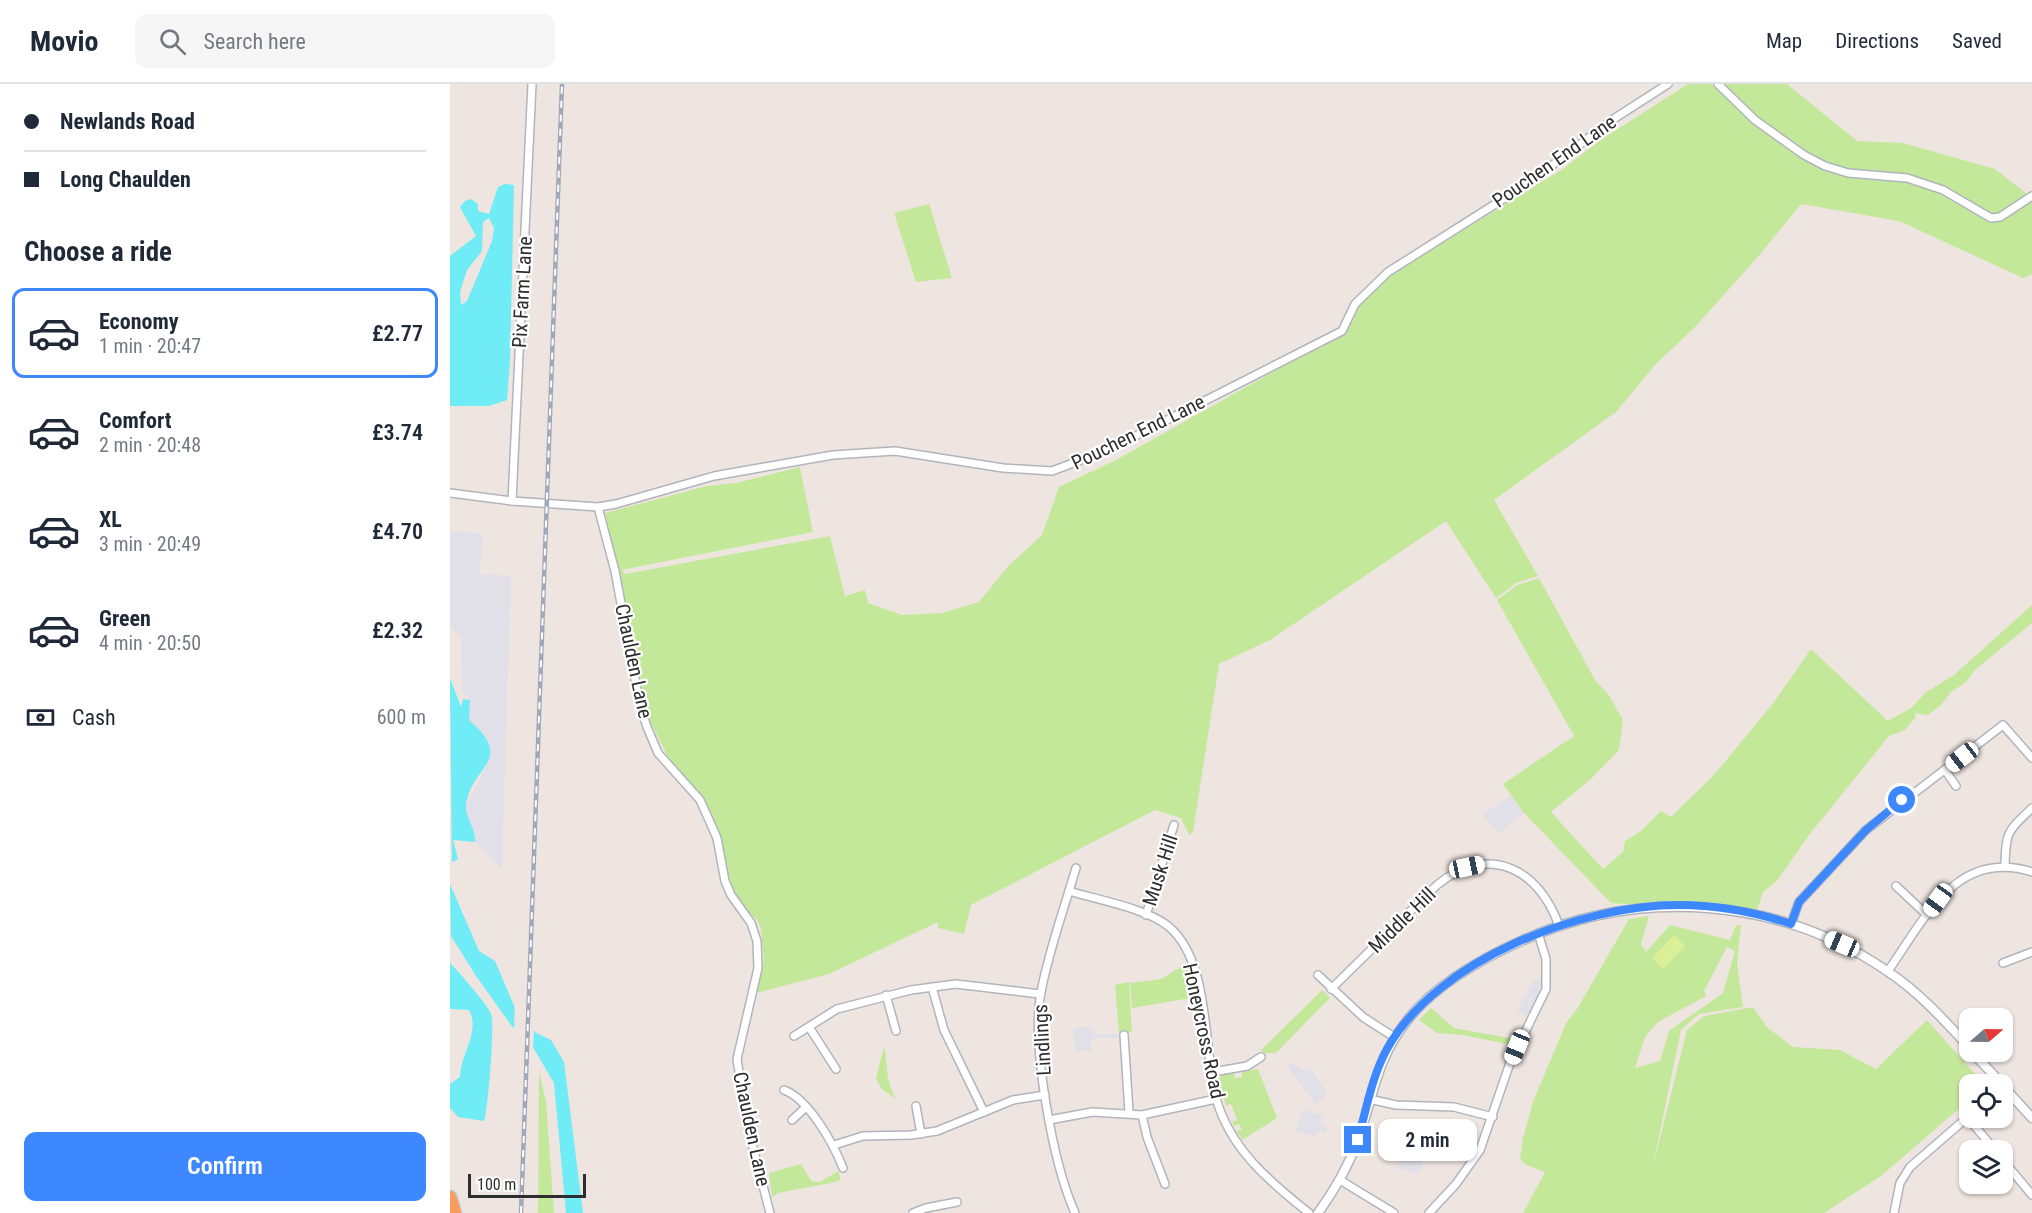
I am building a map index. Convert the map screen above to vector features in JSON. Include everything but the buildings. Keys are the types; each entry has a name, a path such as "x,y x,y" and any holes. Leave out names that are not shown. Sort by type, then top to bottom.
{"highway":[{"path":"450,1197 455,1213"}],"street":[{"name":"Pix Farm Lane","path":"512,501 532,84"},
{"name":"Pouchen End Lane","path":"450,493 512,501 598,507 714,476 833,455 895,451 1003,468 1052,471 1110,449 1342,331 1355,304 1388,272 1530,182 1615,118 1668,84"},
{"path":"1718,84 1755,120 1804,155 1825,166 1848,173 1907,178 1943,190 1991,218 2000,217 2032,196"},
{"name":"Chaulden Lane","path":"598,507 615,571 640,706 647,727 658,753 700,800 717,838 725,881 731,895 751,923 757,941 758,968 737,1059 748,1128 770,1213"},
{"path":"1791,924 1799,902 1866,830 2003,725 2032,758"},
{"path":"1945,770 1956,786"},
{"path":"2005,866 2005,838 2014,825 2032,808"},
{"name":"Musk Hill","path":"1146,915 1174,825"},
{"name":"Middle Hill","path":"1331,989 1437,885 1467,867 1504,866 1529,878 1546,896 1559,926"},
{"path":"1888,971 1951,885 1985,869 2005,866 2032,872"},
{"name":"Lindlings","path":"1075,1213 1064,1183 1045,1095 1040,1040 1040,994 1076,868"},
{"path":"1896,886 1927,915"},
{"name":"Honeycross Road","path":"1069,891 1146,915 1168,927 1186,950 1196,977 1216,1099 1237,1143 1250,1160 1264,1176 1310,1213"},
{"path":"1318,1213 1340,1180 1358,1140 1381,1061 1411,1015 1444,986 1475,965 1538,933 1559,926 1619,912 1678,905 1738,910 1791,924 1842,944 1888,971 1937,1013 1959,1037"},
{"path":"1429,1213 1469,1168 1488,1133 1517,1047 1546,988 1546,959 1538,933"},
{"path":"2003,963 2032,952"},
{"path":"1318,975 1363,1017 1394,1038"},
{"path":"794,1036 837,1009 886,995 932,987 956,984 1040,994"},
{"path":"932,987 944,1030 984,1112"},
{"path":"886,995 896,1031"},
{"path":"809,1027 836,1069"},
{"path":"1124,1035 1129,1112"},
{"path":"1213,1072 1247,1066 1261,1058"},
{"path":"1982,1062 1993,1074"},
{"path":"784,1090 791,1092 834,1145 843,1168"},
{"path":"834,1145 863,1136 921,1134 951,1127 1012,1100 1045,1095"},
{"path":"2013,1096 2032,1118"},
{"path":"1369,1098 1406,1106 1454,1107 1493,1117"},
{"path":"1049,1120 1092,1112 1129,1112 1142,1115 1216,1099"},
{"path":"916,1106 921,1134"},
{"path":"792,1120 805,1108"},
{"path":"1142,1115 1147,1137 1165,1184"},
{"path":"1894,1213 1900,1183 1910,1167 1959,1124"},
{"path":"1978,1128 1987,1140"},
{"path":"2013,1172 2032,1195"},
{"path":"1340,1180 1394,1213"},
{"path":"913,1213 938,1209 957,1202"}],"shaded area":[{"path":"450,531 483,534 480,574 511,576 502,870 475,842 466,807 487,764 469,720 470,700 462,690 461,636 451,628 450,623"},
{"path":"1512,795 1524,813 1499,833 1482,814"},
{"path":"1542,978 1537,997 1527,1016 1517,1010 1534,981"},
{"path":"1092,1026 1093,1035 1117,1034 1118,1037 1094,1039 1091,1042 1092,1050 1075,1052 1073,1028"},
{"path":"1292,1063 1305,1071 1310,1067 1327,1094 1315,1104 1287,1066"},
{"path":"1303,1109 1323,1116 1320,1123 1327,1128 1326,1133 1318,1131 1316,1137 1296,1131"},
{"path":"1367,1140 1398,1152 1404,1149 1405,1145 1427,1152 1418,1175 1398,1168 1400,1162 1397,1158 1365,1145"}],"green space":[{"path":"1688,84 1787,84 1857,141 1903,143 1995,169 2027,194 2032,191 2032,274 2023,278 1899,221 1801,204 1762,252 1696,326 1656,364 1616,412 1494,500 1538,576 1516,583 1496,598 1446,521 1270,640 1219,664 1193,832 1189,835 1181,818 1155,810 971,905 964,934 938,928 938,922 829,974 756,993 764,961 761,929 757,920 742,905 733,890 713,817 699,792 668,757 648,717 605,513 707,486 736,483 800,467 813,532 622,570 625,574 830,536 845,596 865,590 868,603 902,615 942,613 979,602 1009,565 1042,535 1059,487 1116,460 1348,330 1359,307 1393,273 1563,169 1599,141"},
{"path":"929,204 952,278 916,282 894,213"},
{"path":"1539,578 1595,680 1608,694 1623,720 1619,750 1593,777 1551,812 1603,869 1623,852 1625,841 1641,831 1661,811 1671,817 1714,775 1774,702 1811,649 1888,721 1911,708 1926,692 1954,675 2032,605 2032,623 1975,670 1965,683 1951,692 1941,705 1928,715 1915,713 1916,717 1905,730 1889,736 1809,835 1777,881 1763,892 1757,910 1691,901 1642,905 1611,903 1524,813 1503,784 1574,736 1497,600 1517,585"},
{"path":"1649,916 1641,944 1646,952 1670,925 1730,940 1736,925 1741,925 1737,963 1743,1007 1699,1014 1681,1030 1652,1170 1687,1030 1704,1016 1753,1007 1767,1027 1793,1047 1840,1050 1876,1069 1927,1020 1959,1056 1959,1062 1964,1062 1975,1074 1959,1074 1959,1109 1881,1176 1824,1213 1523,1213 1545,1172 1526,1165 1520,1159 1523,1138 1533,1102 1566,1023 1577,1009 1629,919","holes":["1727,947 1735,951 1723,993 1669,1031 1660,1061 1635,1068 1645,1037 1658,1022 1706,996 1704,991"]},
{"path":"1674,935 1685,946 1663,969 1652,958"},
{"path":"1186,964 1196,997 1132,1008 1130,983 1161,979"},
{"path":"1129,982 1132,1032 1119,1034 1115,985"},
{"path":"1322,990 1330,998 1276,1053 1264,1053 1261,1050"},
{"path":"1431,1008 1454,1028 1515,1039 1512,1045 1462,1035 1437,1033 1419,1020"},
{"path":"884,1046 888,1078 896,1099 882,1089 876,1079"},
{"path":"1258,1069 1277,1118 1242,1140 1237,1131 1242,1129 1239,1124 1234,1126 1232,1122 1237,1120 1231,1104 1226,1106 1219,1079 1224,1073 1234,1072 1235,1078 1242,1077 1242,1071"},
{"path":"539,1072 546,1101 554,1213 538,1213"},
{"path":"801,1164 811,1181 820,1182 838,1171 841,1179 836,1182 778,1193 772,1197 769,1173"}],"water":[{"path":"505,184 514,185 507,400 489,406 450,406 450,256 476,236 460,207 465,201 471,199 478,204 478,211 489,214 498,187","holes":["489,218 494,228 492,241 467,301 461,305 460,292 467,270 482,251 483,222"]},
{"path":"450,678 461,707 463,699 470,700 469,720 483,734 489,745 490,754 470,791 466,805 475,842 453,840 458,859 452,862"},
{"path":"450,884 479,951 495,961 515,1008 536,1033 551,1040 564,1062 583,1213 566,1213 554,1083 534,1049 511,1025 451,936"},
{"path":"450,963 479,996 491,1014 490,1067 484,1121 458,1117 450,1108 450,1084 460,1077 473,1027 469,1010 450,1009"}],"pier":[{"path":"515,1000 534,1025 533,1054 514,1031"}],"railway":[{"path":"521,1213 562,84"}],"route":[{"path":"1358,1140 1376,1075 1394,1038 1411,1015 1444,986 1475,965 1538,933 1587,918 1619,912 1678,905 1708,906 1754,913 1791,924 1799,902 1866,830 1902,800"}]}
